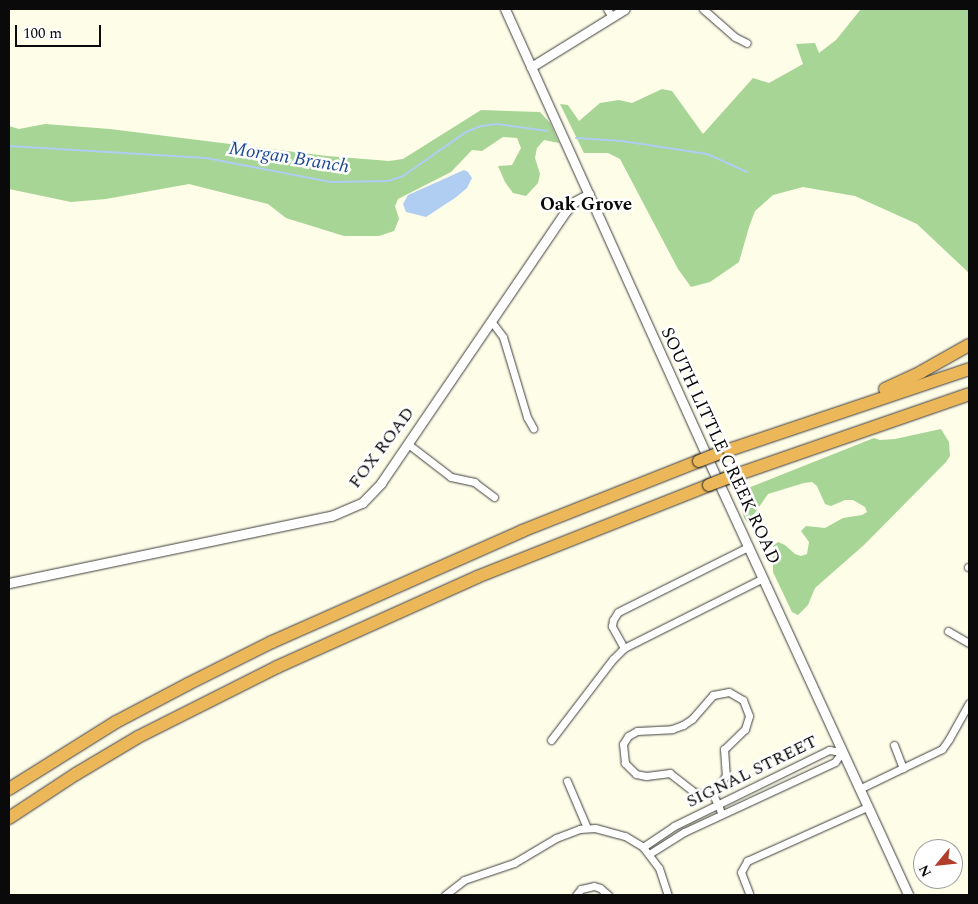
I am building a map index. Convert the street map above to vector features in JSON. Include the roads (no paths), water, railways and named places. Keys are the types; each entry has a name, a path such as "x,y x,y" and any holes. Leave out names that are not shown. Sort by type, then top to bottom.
{"highway":[{"path":"811,421 921,372 969,345"},
{"path":"9,789 76,746 147,705 310,624 522,531 717,454 969,369"},
{"path":"9,818 121,747 180,714 277,667 470,580 708,485 969,394"}],"street":[{"name":"SOUTH LITTLE CREEK ROAD","path":"505,9 748,547 908,895"},
{"path":"531,67 609,13 625,9"},
{"path":"703,9 735,37 747,43"},
{"name":"FOX ROAD","path":"9,583 340,513 355,507 369,497 408,444 566,212 574,202 589,194"},
{"path":"492,321 506,345 512,374 526,417 533,428"},
{"path":"408,444 451,477 474,482 494,497"},
{"path":"624,648 612,626 618,612 748,547"},
{"path":"551,740 613,659 624,648 763,578"},
{"path":"948,631 969,643"},
{"path":"729,692 743,700 748,711 748,721 742,733 724,749 726,775 718,788 712,792 703,794 694,792 670,773 646,776 636,774 625,763 623,744 628,736 636,731 672,729 683,726 692,719 713,695 729,692"},
{"path":"859,789 942,749 969,703"},
{"path":"894,745 903,768"},
{"name":"SIGNAL STREET","path":"643,847 665,830 829,750 842,752 835,762 684,832 649,854"},
{"path":"567,782 587,828"},
{"path":"712,792 722,814"},
{"path":"749,893 741,872 747,861 867,807"},
{"path":"445,895 457,884 470,877 514,863 556,838 587,828 617,833 643,847 659,868 668,894 658,895"},
{"path":"576,895 581,889 594,886 600,888 608,895"}],"water":[{"path":"464,170 472,178 467,188 455,198 426,217 406,212 403,204 408,195"}],"waterway":[{"name":"Morgan Branch","path":"9,146 206,158 331,182 388,181 403,176 466,132 481,126 497,124 548,131"},
{"name":"Morgan Branch","path":"576,138 622,141 707,154 747,172"}],"district":[{"name":"Oak Grove","path":"586,205"}]}
